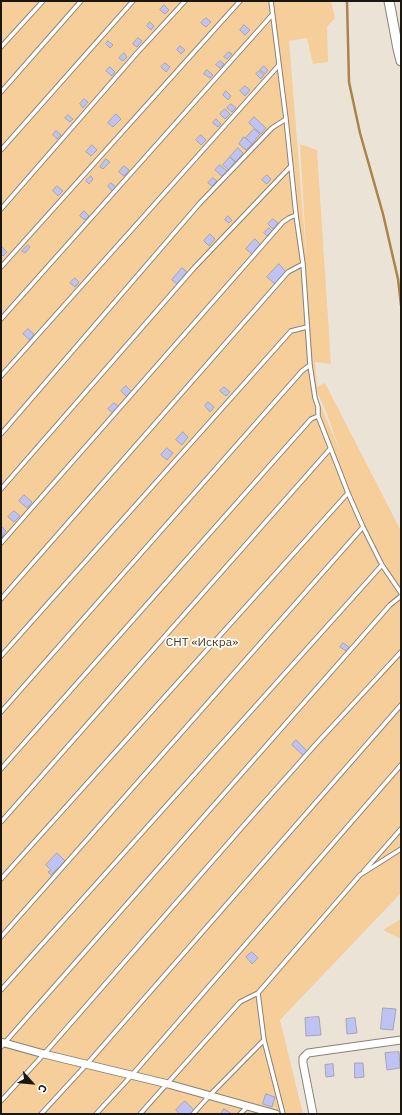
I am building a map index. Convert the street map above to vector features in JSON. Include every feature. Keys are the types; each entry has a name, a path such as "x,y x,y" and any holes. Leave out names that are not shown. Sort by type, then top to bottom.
{"street":[{"path":"389,1 401,61"},
{"path":"313,1114 303,1063 303,1058 308,1053 401,1040"},
{"path":"2,1044 168,1084 276,1114"}],"lane":[{"path":"1,48 43,1"},
{"path":"1,92 81,1"},
{"path":"1,150 133,1"},
{"path":"1,209 132,59 185,1"},
{"path":"1,267 240,1"},
{"path":"2,1044 401,595 382,565 363,527 330,450 318,416 318,407 315,398 310,365 302,264 286,119 270,1"},
{"path":"1,319 272,15"},
{"path":"1,376 279,65"},
{"path":"1,434 200,204 272,128 286,119"},
{"path":"1,489 194,268 291,166"},
{"path":"1,543 283,222 296,215"},
{"path":"1,599 288,272 302,264"},
{"path":"1,656 291,331 307,326"},
{"path":"1,712 302,371 310,365"},
{"path":"1,769 311,418 318,416"},
{"path":"1,822 330,450"},
{"path":"1,880 348,493"},
{"path":"1,937 363,527"},
{"path":"1,990 382,565"},
{"path":"1,1101 316,744 401,652"},
{"path":"41,1114 87,1064 401,705"},
{"path":"96,1114 132,1075 401,765"},
{"path":"140,1114 240,1002 258,993 401,829"},
{"path":"360,875 401,849"},
{"path":"258,993 264,1040 283,1114"},
{"path":"193,1114 264,1040"},
{"path":"240,1114 248,1106"}],"green space":[{"name":"СНТ «Искра»","path":"1,1 331,1 335,18 327,27 328,62 313,64 307,38 289,41 307,265 300,144 317,150 331,364 315,362 317,387 325,383 401,531 401,893 280,1020 303,1114 1,1114","holes":["317,392 327,414 340,451 318,399"]},
{"path":"401,919 401,939 383,930"}],"building":[{"path":"164,5 169,10 165,14 160,10"},
{"path":"206,18 211,22 206,27 201,23"},
{"path":"150,22 154,26 151,30 147,26"},
{"path":"244,25 250,30 245,35 240,30"},
{"path":"138,38 142,41 137,47 133,44"},
{"path":"108,41 113,45 110,48 106,44"},
{"path":"180,46 185,50 181,54 177,50"},
{"path":"229,52 232,54 227,59 224,57"},
{"path":"124,53 127,57 123,61 119,58"},
{"path":"220,61 224,64 220,68 216,65"},
{"path":"165,63 170,67 166,72 161,67"},
{"path":"264,66 268,70 265,74 260,70"},
{"path":"110,67 115,72 112,76 106,71"},
{"path":"207,70 213,75 210,78 204,74"},
{"path":"259,71 264,75 261,79 256,74"},
{"path":"245,86 250,90 245,96 240,91"},
{"path":"226,91 231,96 228,100 223,95"},
{"path":"84,99 88,102 83,108 80,104"},
{"path":"231,104 236,108 232,112 227,108"},
{"path":"225,109 230,114 225,119 220,114"},
{"path":"116,114 121,119 113,127 108,123"},
{"path":"68,115 73,119 70,122 65,118"},
{"path":"254,117 266,128 261,134 249,123"},
{"path":"216,119 221,124 218,127 213,123"},
{"path":"254,129 260,134 252,144 246,138"},
{"path":"56,131 61,135 57,139 53,135"},
{"path":"201,135 206,140 201,145 196,140"},
{"path":"244,137 252,144 246,150 239,144"},
{"path":"92,145 97,150 91,156 86,152"},
{"path":"238,148 243,153 236,162 230,157"},
{"path":"230,157 235,162 229,170 223,165"},
{"path":"106,159 110,162 103,169 100,167"},
{"path":"220,165 227,171 222,176 215,170"},
{"path":"124,166 129,170 124,176 119,172"},
{"path":"267,175 271,179 267,184 262,180"},
{"path":"91,176 93,179 89,184 86,181"},
{"path":"213,178 217,181 212,186 208,183"},
{"path":"111,183 116,187 112,191 108,186"},
{"path":"57,186 63,191 58,196 53,191"},
{"path":"84,211 89,216 85,220 80,216"},
{"path":"228,216 232,220 229,223 225,220"},
{"path":"273,219 278,223 273,229 268,224"},
{"path":"269,228 272,231 267,236 264,233"},
{"path":"210,234 215,239 209,246 204,241"},
{"path":"255,239 260,244 252,254 246,249"},
{"path":"28,245 30,247 25,253 22,251"},
{"path":"2,247 7,252 3,256 1,254"},
{"path":"279,264 286,272 275,284 267,277"},
{"path":"182,268 187,272 177,284 172,280"},
{"path":"75,278 79,282 75,287 70,283"},
{"path":"28,329 34,334 30,340 23,334"},
{"path":"126,386 132,392 127,397 121,391"},
{"path":"224,387 230,392 226,396 220,391"},
{"path":"208,402 214,407 210,412 205,406"},
{"path":"114,403 119,407 113,413 108,409"},
{"path":"183,432 188,437 182,445 176,440"},
{"path":"167,448 173,453 167,460 161,455"},
{"path":"24,495 32,502 27,508 19,501"},
{"path":"14,511 20,516 14,522 8,517"},
{"path":"1,526 6,531 2,537 1,536"},
{"path":"343,643 349,647 346,651 340,647"},
{"path":"296,740 308,752 304,756 292,745"},
{"path":"57,853 65,861 51,875 48,872 51,870 46,865"},
{"path":"252,952 258,958 252,964 246,957"},
{"path":"383,1008 396,1009 393,1030 381,1029"},
{"path":"319,1017 321,1035 306,1036 305,1018"},
{"path":"355,1018 357,1033 347,1034 346,1019"},
{"path":"399,1052 400,1068 387,1070 385,1053"},
{"path":"355,1063 363,1063 364,1077 355,1078"},
{"path":"333,1064 334,1076 326,1077 325,1065"},
{"path":"266,1094 275,1097 272,1107 263,1104"},
{"path":"185,1101 194,1110 190,1114 180,1114 176,1110"},
{"path":"224,1109 232,1114 221,1114"}],"waterway":[{"path":"347,1 349,82 360,133 383,214 398,279 401,305"}]}
